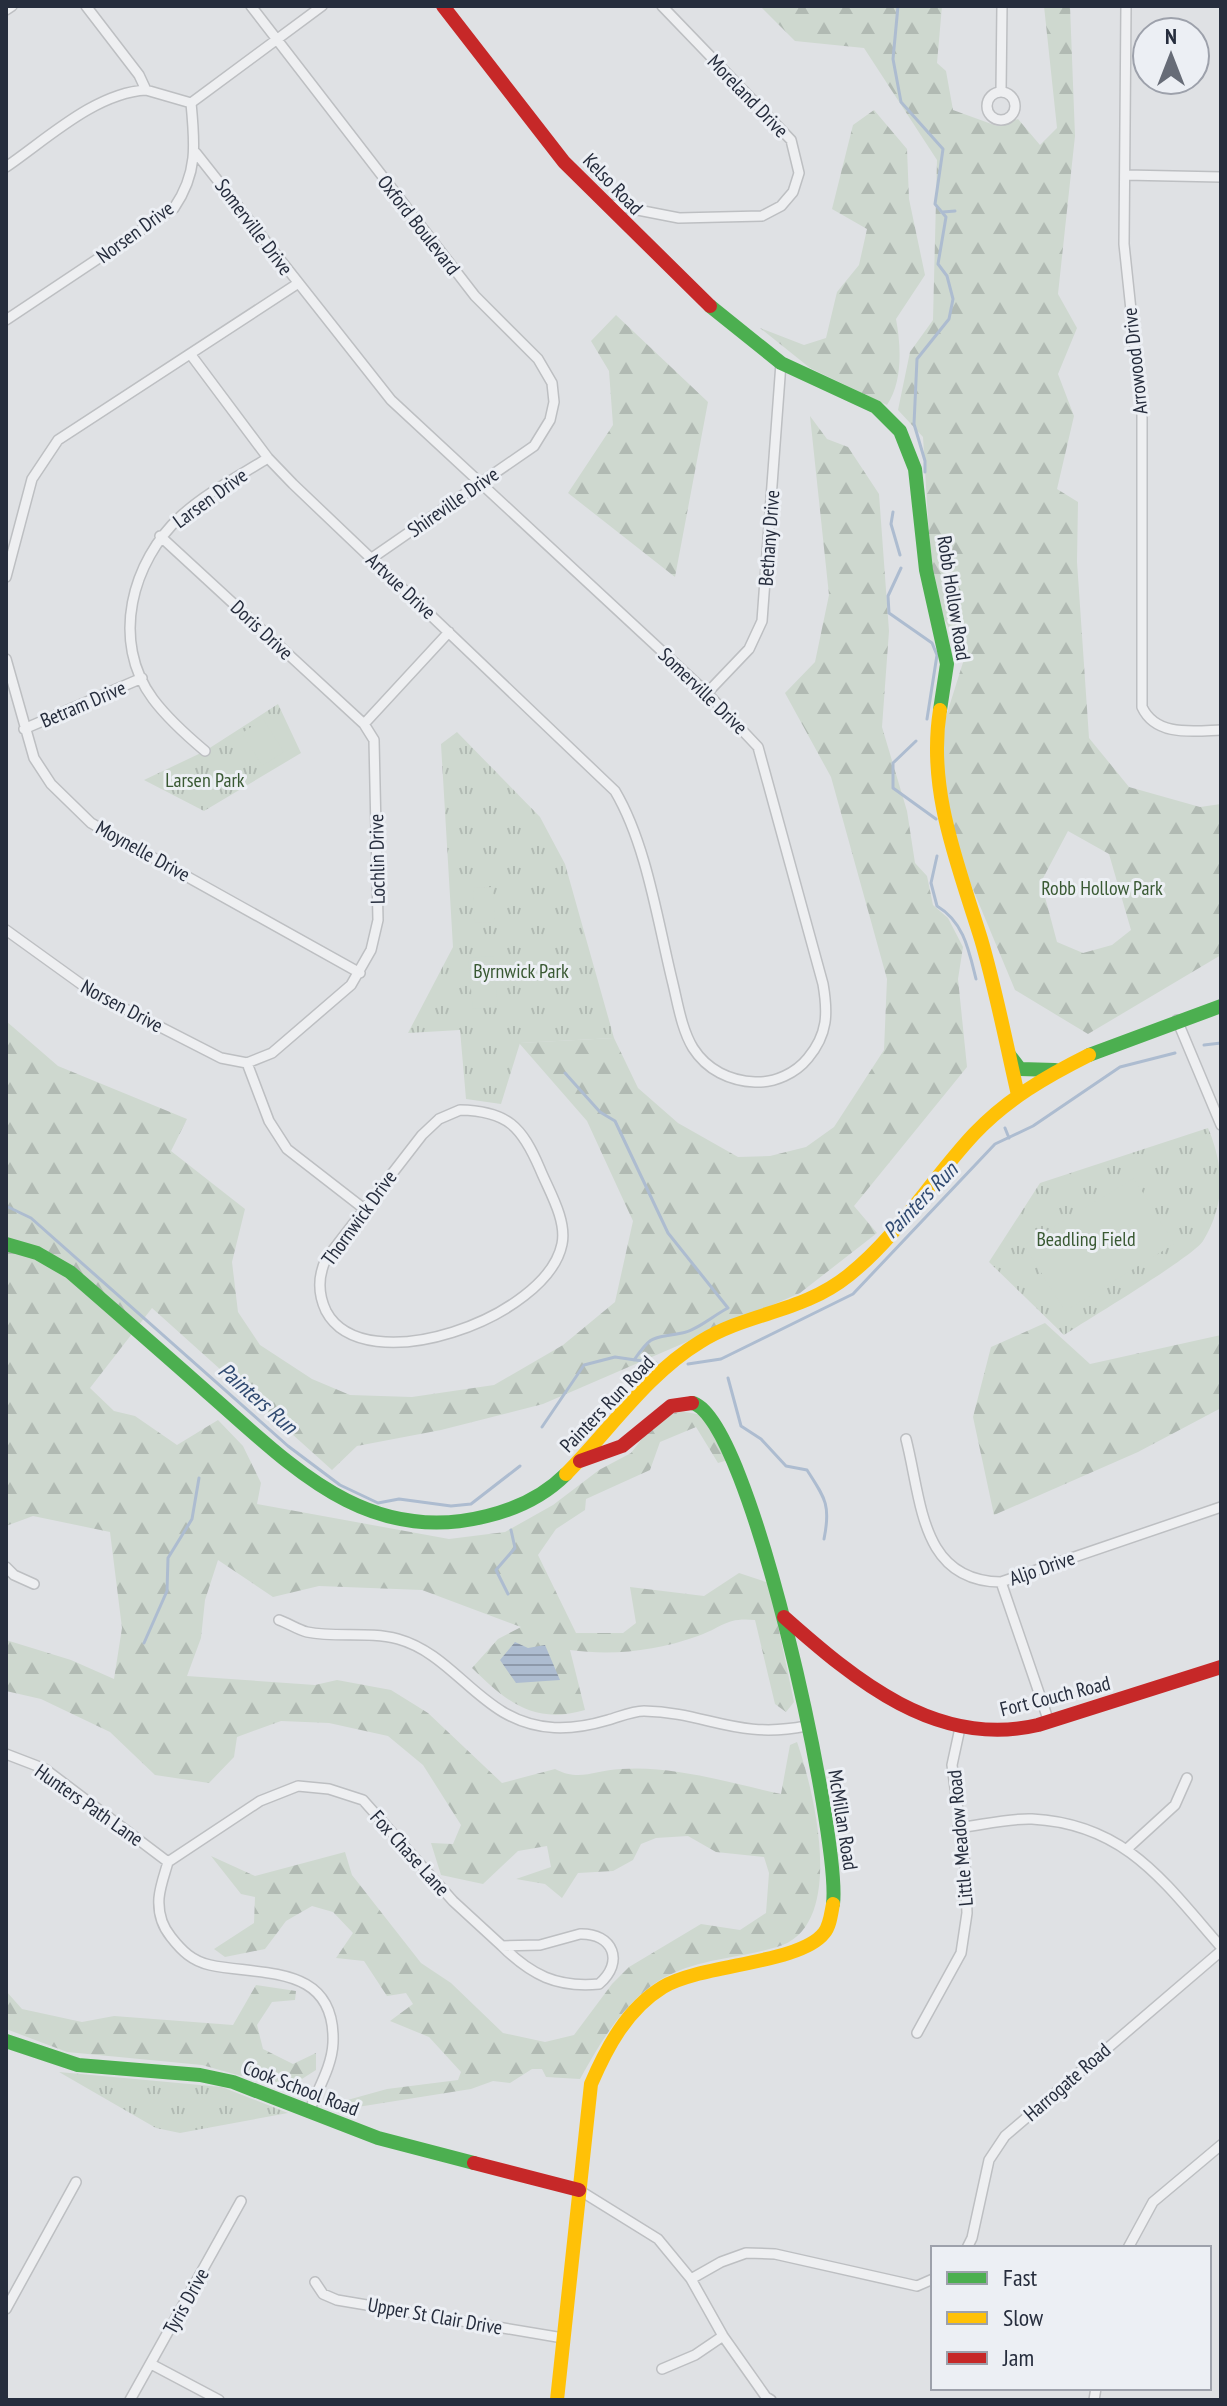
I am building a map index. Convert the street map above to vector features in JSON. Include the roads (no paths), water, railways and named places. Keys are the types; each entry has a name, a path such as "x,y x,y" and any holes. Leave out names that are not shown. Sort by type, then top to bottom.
{"street":[{"path":"6,10 12,6"},
{"path":"86,6 139,75 146,90"},
{"name":"Oxford Boulevard","path":"251,6 475,296 538,359 552,383 554,402 550,420 534,446"},
{"path":"6,167 93,108 119,95 146,90 191,103 322,6"},
{"name":"Kelso Road","path":"443,6 564,162 602,203 694,293 781,363"},
{"name":"Moreland Drive","path":"602,203 679,218 762,216 781,206 793,192 799,173 791,140 662,6"},
{"path":"1001,91 1002,6"},
{"name":"Arrowood Drive","path":"1126,6 1125,267 1142,414 1140,694 1146,716 1154,724 1172,730 1221,730"},
{"name":"Norsen Drive","path":"6,320 174,208 193,173 196,153 191,103"},
{"name":"Somerville Drive","path":"196,153 391,400 707,693 758,747 823,984 828,1014 821,1042 805,1062 784,1077 759,1083 735,1080 711,1069 693,1048 624,806"},
{"path":"1125,175 1221,177"},
{"path":"6,577 32,479 58,440 297,284"},
{"name":"Artvue Drive","path":"191,355 268,458 590,766 624,806"},
{"name":"Bethany Drive","path":"707,693 749,649 762,621 781,363"},
{"name":"Robb Hollow Road","path":"781,363 876,407 900,431 909,447 915,469 926,570 947,664 937,727 938,783 956,868 981,939 1005,1051 1018,1095"},
{"name":"Shireville Drive","path":"372,558 534,446"},
{"name":"Larsen Drive","path":"205,751 175,725 151,697 142,678 131,631 136,583 160,536 183,513 268,458"},
{"name":"Doris Drive","path":"160,536 364,724"},
{"path":"364,724 449,632"},
{"name":"Moynelle Drive","path":"6,659 34,758 51,784 91,823 360,973"},
{"name":"Betram Drive","path":"24,729 142,678"},
{"name":"Lochlin Drive","path":"247,1063 272,1053 334,1002 360,973 371,950 378,920 374,740 364,724"},
{"name":"Norsen Drive","path":"6,930 92,992 221,1058 247,1063"},
{"name":"Painters Run Road","path":"6,1244 37,1253 70,1272 302,1472 334,1495 377,1515 415,1522 486,1519 526,1505 580,1461 656,1381 699,1342 742,1322 792,1309 832,1289 865,1260 978,1130 1018,1095 1059,1070 1127,1038 1221,1006"},
{"path":"1177,1020 1221,1125"},
{"path":"1005,1051 1020,1069 1059,1070"},
{"path":"247,1063 269,1121 287,1149 363,1208"},
{"name":"Thornwick Drive","path":"460,1110 488,1110 511,1122 528,1141 558,1212 563,1241 556,1264 544,1280 497,1316 466,1331 366,1342 343,1333 333,1324 322,1302 320,1288 320,1272 326,1259 363,1208 439,1119 460,1110"},
{"name":"McMillan Road","path":"557,2400 591,2084 609,2041 641,2004 675,1980 794,1951 822,1936 833,1909 833,1861 784,1617 729,1443 714,1413 702,1405 688,1402 673,1405 654,1415 634,1438 600,1458 580,1461"},
{"name":"Aljo Drive","path":"906,1439 931,1541 944,1563 978,1582 1001,1582 1221,1507"},
{"path":"6,1567 14,1575 34,1584"},
{"path":"1001,1582 1049,1722"},
{"name":"Fort Couch Road","path":"784,1617 849,1676 901,1704 960,1728 1000,1731 1049,1722 1221,1667"},
{"path":"279,1620 307,1632 366,1633 400,1640 431,1653 503,1712 541,1728 583,1727 639,1711 677,1713 730,1729 773,1733 806,1726"},
{"name":"Little Meadow Road","path":"917,2033 961,1953 967,1913 965,1864 952,1765 960,1728"},
{"name":"Hunters Path Lane","path":"6,1754 45,1769 168,1862"},
{"path":"1128,1848 1175,1805 1187,1778"},
{"name":"Fox Chase Lane","path":"168,1862 260,1801 298,1786 329,1789 363,1800 453,1901 524,1968 551,1982 599,1984 611,1975 615,1962 608,1940 595,1934 540,1945 502,1946"},
{"path":"958,1828 1031,1819 1084,1827 1128,1848 1162,1879 1221,1949"},
{"path":"168,1862 159,1898 162,1926 184,1954 208,1965 291,1976 311,1988 328,2011 333,2043 326,2073 309,2112"},
{"name":"Harrogate Road","path":"968,2246 989,2160 1005,2136 1221,1949"},
{"name":"Cook School Road","path":"6,2041 78,2065 222,2080 378,2138 579,2190"},
{"path":"1129,2246 1153,2202 1221,2145"},
{"path":"6,2309 76,2182"},
{"path":"579,2190 658,2239 691,2279 723,2336 771,2400"},
{"name":"Tyris Drive","path":"130,2400 241,2201"},
{"path":"691,2279 721,2262 746,2253 775,2254 917,2286 931,2280"},
{"name":"Upper St Clair Drive","path":"315,2282 323,2294 337,2300 563,2338"},
{"path":"662,2369 695,2355 723,2336"},
{"path":"151,2364 219,2400"}],"water":[{"path":"515,1642 528,1648 545,1645 560,1680 516,1683 500,1660"}],"waterway":[{"path":"898,6 893,59 901,102 943,149 935,204 946,217 938,264 947,276 953,299 949,319 917,359 914,424 925,461 925,472"},
{"path":"943,212 955,211"},
{"path":"893,512 891,524 900,555"},
{"path":"901,568 888,596 889,613 932,643 937,655 927,719"},
{"path":"916,741 893,763 893,788 936,819"},
{"path":"937,856 931,883 937,906 954,920 959,929 968,948 976,979"},
{"name":"Painters Run","path":"1204,1045 1221,1043"},
{"name":"Painters Run","path":"688,1364 721,1359 853,1294 995,1144 1033,1126 1120,1067 1175,1053"},
{"path":"565,1073 600,1112 615,1121 668,1233 728,1308 687,1332 654,1339 634,1360"},
{"path":"1005,1128 1009,1138"},
{"name":"Painters Run","path":"6,1206 31,1218 288,1446 340,1485 378,1503 399,1499 451,1506 471,1504 520,1466"},
{"name":"Painters Run","path":"542,1427 584,1365 615,1357 656,1363"},
{"path":"728,1378 741,1426 761,1439 786,1466 807,1470 818,1488 825,1502 827,1518 824,1539"},
{"path":"144,1643 167,1591 168,1558 192,1519 199,1478"},
{"path":"508,1594 496,1570 515,1548 511,1530"}],"park label":[{"name":"Larsen Park","path":"205,780"},
{"name":"Robb Hollow Park","path":"1102,888"},
{"name":"Byrnwick Park","path":"521,971"},
{"name":"Beadling Field","path":"1086,1239"}]}
